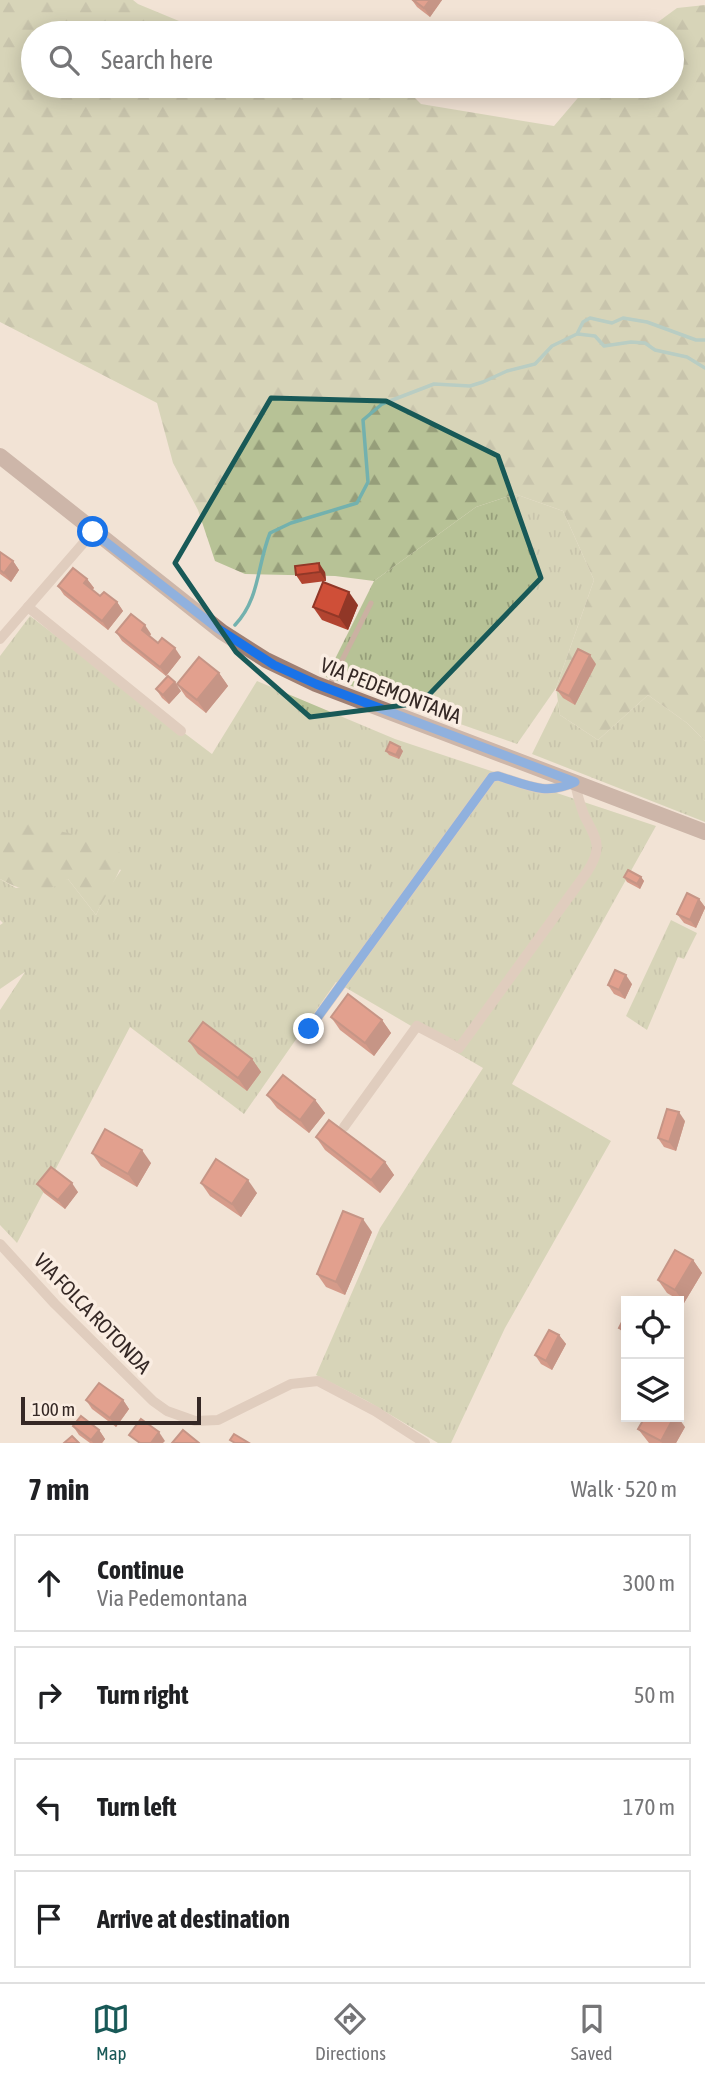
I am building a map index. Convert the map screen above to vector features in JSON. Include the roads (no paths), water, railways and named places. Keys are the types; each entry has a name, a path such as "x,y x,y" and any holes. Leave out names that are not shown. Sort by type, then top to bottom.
{"street":[{"name":"VIA PEDEMONTANA","path":"2,463 240,645 274,665 327,689 705,832"},
{"path":"0,639 93,532"},
{"path":"28,607 181,731"},
{"path":"309,1029 492,777 498,776 553,790 575,782 581,806 597,842 597,854 587,872 459,1048 417,1026 344,1127"},
{"name":"VIA FOLCA ROTONDA","path":"0,1244 103,1352 153,1401 167,1411 195,1421 218,1420 291,1384 318,1381 375,1411 425,1443"}],"lane":[{"path":"327,689 372,603"}],"waterway":[{"path":"235,625 254,593 270,533 291,523 357,503 368,482 363,420 382,404 434,384 470,386 507,371 535,364 552,346 577,334 583,322 590,318 612,323 623,318 647,322 696,340 705,340"},
{"path":"578,334 595,336 604,346 645,343 655,350 687,357 705,368"}]}
